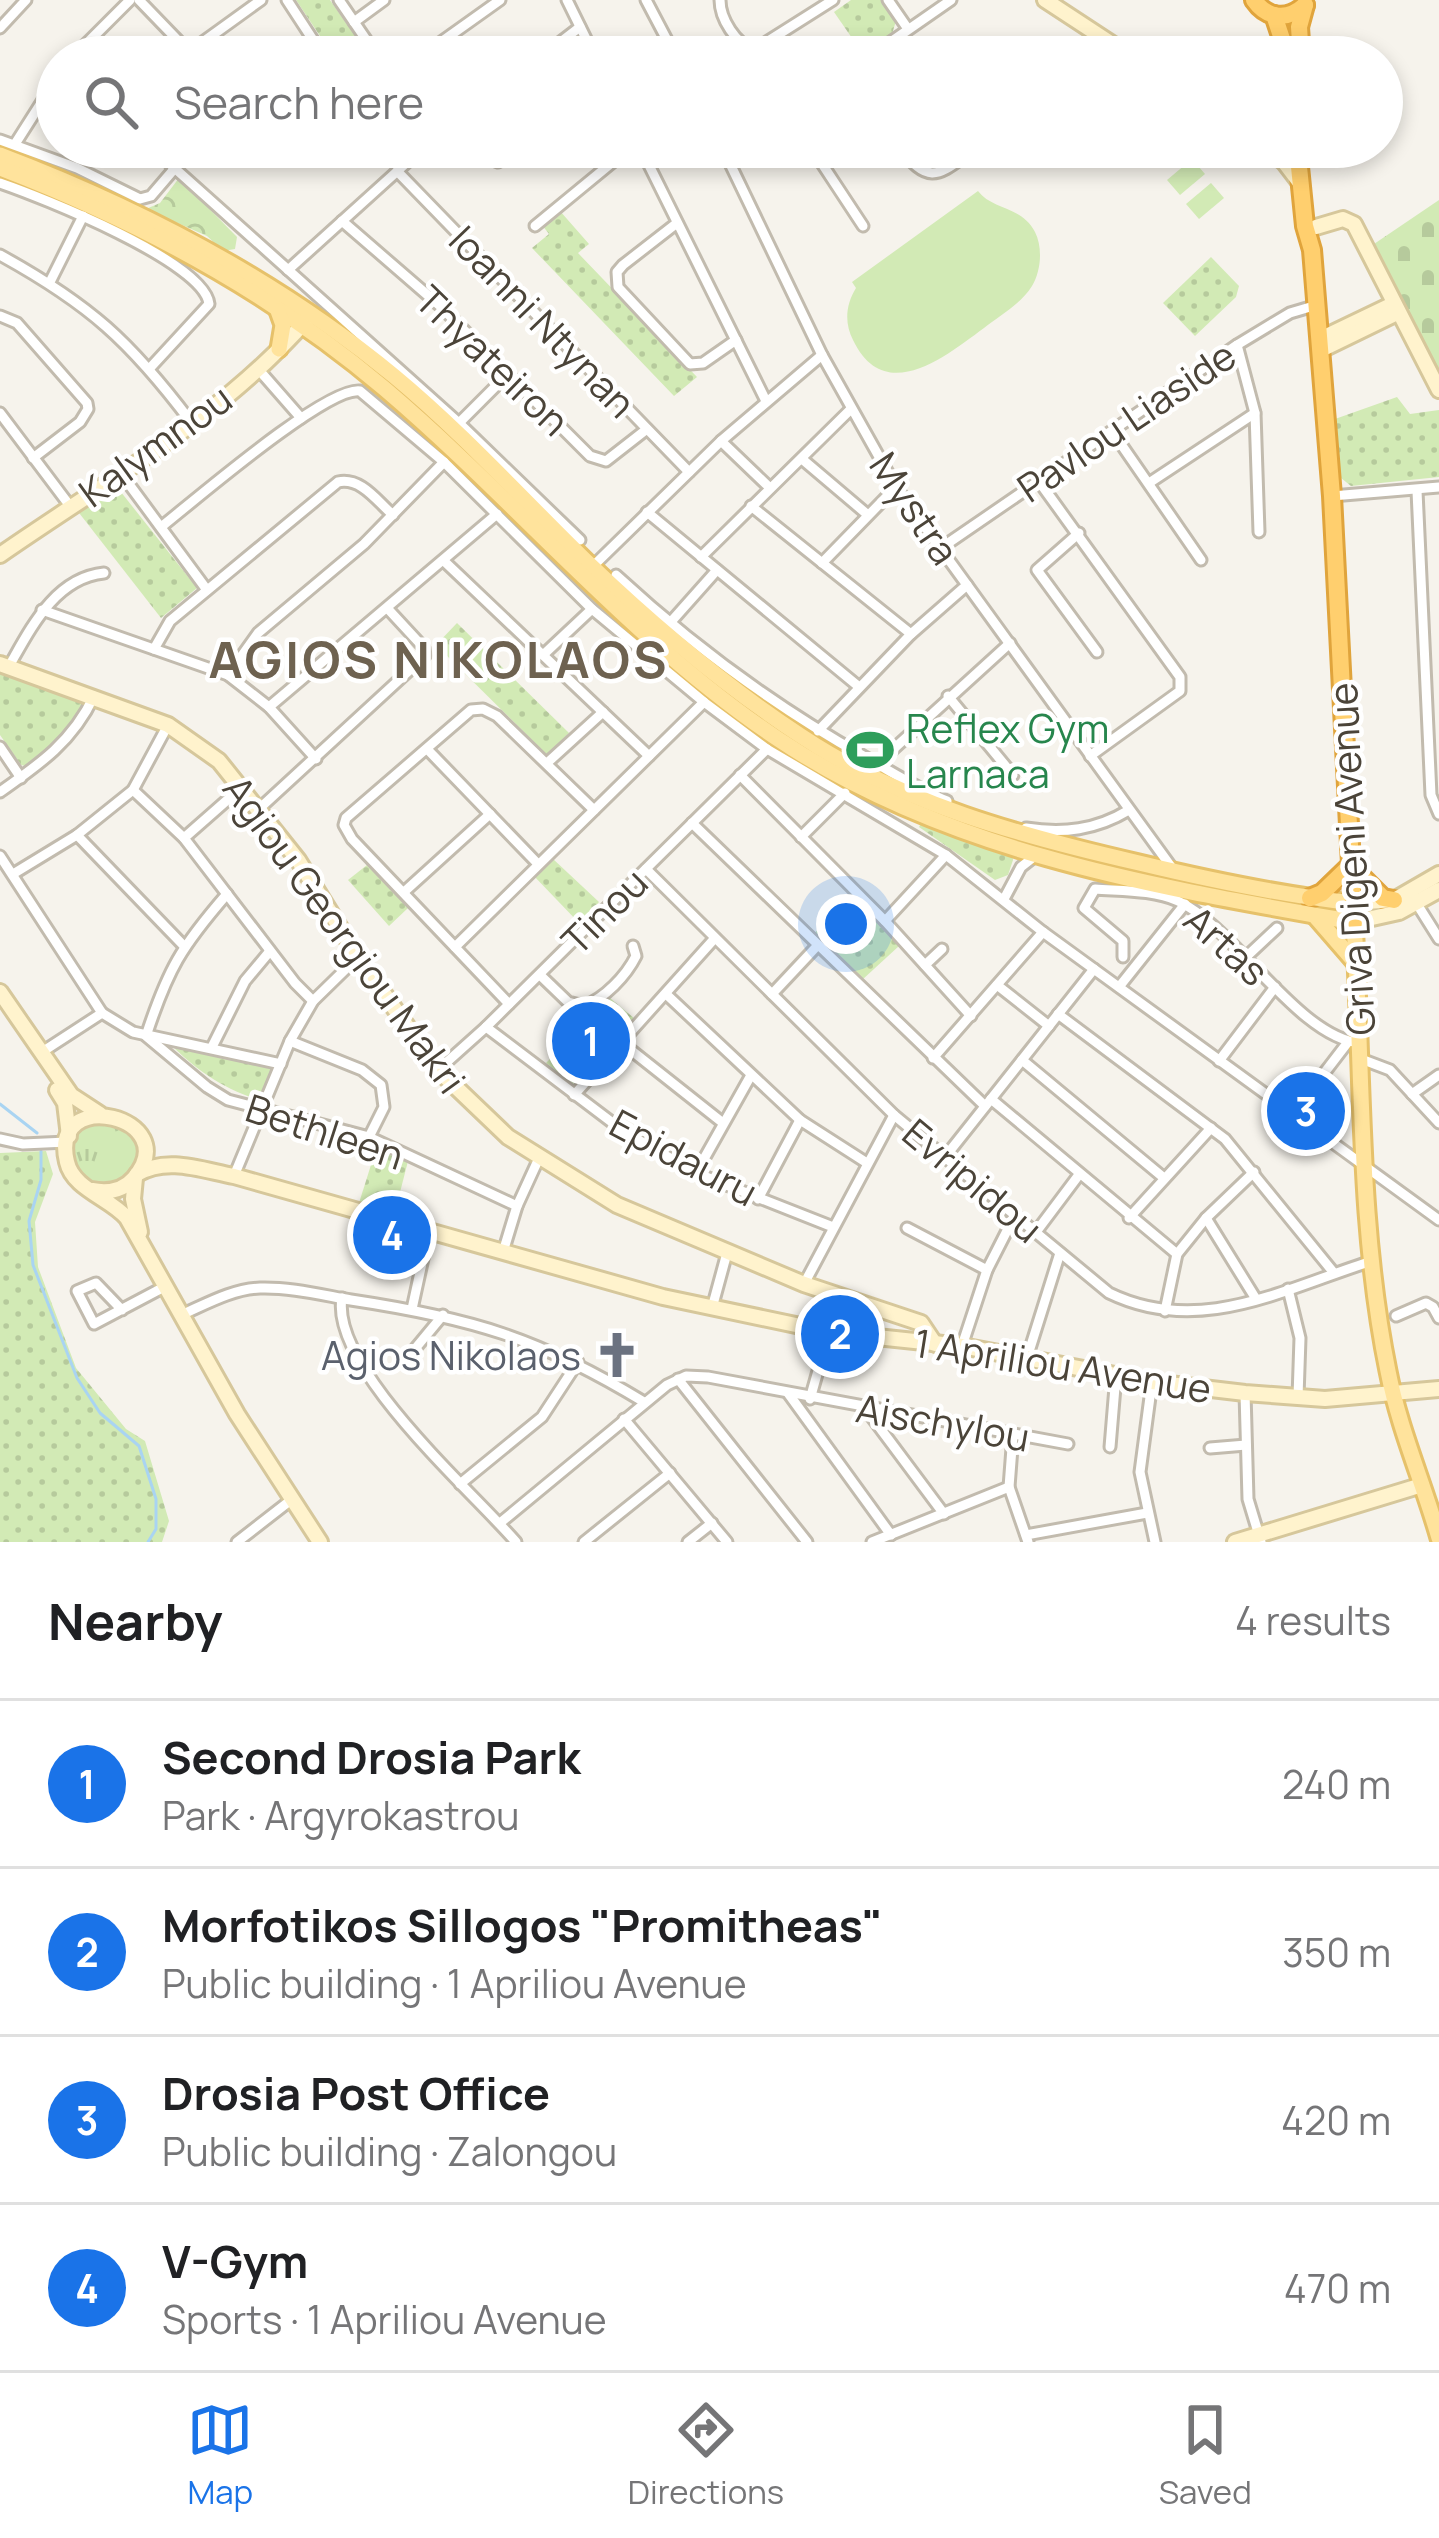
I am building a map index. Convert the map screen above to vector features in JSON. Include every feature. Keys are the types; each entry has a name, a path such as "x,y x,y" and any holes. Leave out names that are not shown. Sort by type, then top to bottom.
{"highway":[{"path":"1254,0 1274,15 1281,36"},
{"path":"1274,15 1291,15 1306,2"},
{"path":"1300,36 1306,2"},
{"name":"Griva Digeni Avenue","path":"1300,168 1305,226 1314,235"},
{"name":"Griva Digeni Avenue","path":"1310,168 1354,922"},
{"path":"1311,906 1351,865 1383,898 1394,900"}],"main road":[{"path":"1046,0 1100,36"},
{"path":"0,155 65,180 233,262 307,319 395,377 453,428 587,572 718,697 782,742 935,821 1025,858 1169,878 1311,906 1354,922 1417,904 1439,890"},
{"path":"1288,168 1302,188"},
{"path":"0,169 63,192 277,308 307,319"},
{"path":"1314,235 1348,219 1439,390"},
{"path":"277,308 284,325 279,349"},
{"path":"1321,345 1395,308"},
{"name":"Kalymnou","path":"3,546 191,422 259,370 307,319"},
{"path":"587,572 722,682 805,739 874,777 1010,832 1152,866 1169,878"},
{"name":"Agiou Georgiou Makri","path":"4,666 168,725 204,747 260,808 438,1070 467,1102 539,1158 617,1205 804,1284 921,1323 935,1344"},
{"path":"1311,906 1394,900 1439,874"},
{"path":"1311,906 1357,967"},
{"name":"Griva Digeni Avenue","path":"1354,922 1356,1048 1372,1261 1394,1396 1439,1538"},
{"path":"0,992 71,1095 100,1114 126,1121 142,1143 133,1199 143,1244"},
{"path":"0,1007 65,1103 69,1169 79,1182 119,1209 143,1244 320,1542"},
{"path":"68,1139 85,1119 100,1114"},
{"name":"1 Apriliou Avenue","path":"142,1143 176,1165"},
{"name":"1 Apriliou Avenue","path":"136,1176 148,1168 176,1165 234,1176 712,1308 829,1332 962,1346 1152,1382 1245,1393 1394,1396 1439,1389"},
{"path":"92,1190 115,1190 136,1176"},
{"path":"1235,1542 1422,1485"}],"street":[{"path":"2,20 26,0"},
{"path":"94,36 130,0"},
{"path":"139,0 174,36"},
{"path":"216,36 261,0"},
{"path":"287,0 310,36"},
{"path":"339,0 364,36"},
{"path":"354,22 384,0"},
{"path":"449,36 500,0"},
{"path":"567,0 584,36"},
{"path":"646,0 665,36"},
{"path":"720,0 721,13 736,36"},
{"path":"776,36 833,0"},
{"path":"888,0 908,29"},
{"path":"898,36 951,0"},
{"path":"568,36 580,27"},
{"path":"15,144 36,111"},
{"path":"0,140 36,153"},
{"path":"70,168 140,199 156,192 175,168 459,423 580,540"},
{"path":"288,270 400,168"},
{"path":"535,226 609,168"},
{"path":"647,168 766,401"},
{"name":"Mystra","path":"736,168 822,355 896,487 1153,843 1169,878"},
{"path":"825,168 863,226"},
{"path":"914,168 928,175 948,168"},
{"name":"Ioanni Ntynan","path":"397,171 688,472"},
{"path":"0,183 130,239 208,293 209,304 150,368"},
{"path":"50,282 83,216"},
{"name":"Thyateiron","path":"342,221 439,305 600,460 612,457 646,429"},
{"path":"677,223 617,272 618,287 689,364 703,363 736,340"},
{"path":"233,262 250,239"},
{"path":"0,255 85,306 150,368 191,422"},
{"name":"Pavlou Liaside","path":"940,548 1238,345 1290,313 1317,305"},
{"path":"0,316 17,323 86,404 80,422 33,458"},
{"path":"1238,345 1255,413 1259,532"},
{"path":"587,572 721,441 822,355"},
{"path":"259,370 301,418"},
{"path":"459,423 508,374"},
{"path":"160,527 301,418 348,389 372,398 445,462 592,609 704,702 767,748 946,855 1043,932 1439,1220"},
{"path":"701,557 850,409"},
{"path":"0,413 70,506"},
{"path":"1149,483 1255,413"},
{"path":"1112,431 1201,560"},
{"path":"721,441 770,488"},
{"path":"802,459 868,514"},
{"path":"228,676 258,633 393,515 445,462"},
{"path":"120,472 208,590"},
{"path":"1038,480 1180,677 1180,691 1090,756"},
{"path":"154,649 163,628 338,482 361,485 393,515"},
{"path":"822,563 896,487"},
{"path":"1332,496 1439,487"},
{"path":"1418,491 1431,795 1439,814"},
{"path":"752,506 911,634"},
{"path":"647,512 858,686"},
{"path":"269,707 497,514"},
{"path":"1079,533 1037,570 1097,652"},
{"path":"444,561 649,756"},
{"path":"669,624 717,570"},
{"path":"4,666 42,610 83,578 104,573"},
{"path":"616,575 669,624 767,698 927,793 1027,828 1055,832 1090,828 1129,810"},
{"path":"818,731 911,634 967,585"},
{"path":"260,808 425,656 424,647 388,609"},
{"path":"543,655 592,609"},
{"path":"42,610 228,676 269,707 316,759"},
{"path":"877,764 1010,643"},
{"path":"0,792 73,734 94,696"},
{"path":"948,696 1013,775"},
{"path":"455,947 704,702"},
{"path":"509,1004 346,831 346,818 471,710 483,709 497,716 594,809"},
{"path":"547,764 603,712"},
{"path":"14,874 77,835 133,790 168,725"},
{"path":"0,747 21,778"},
{"name":"Tinou","path":"438,1070 767,748"},
{"path":"428,750 538,864"},
{"path":"740,776 885,921 970,1016"},
{"path":"184,838 242,787"},
{"path":"133,790 184,838 313,1001"},
{"path":"801,837 845,793"},
{"path":"404,892 490,814"},
{"path":"692,823 933,1058 1177,1254"},
{"path":"77,835 183,945"},
{"path":"1152,866 1153,843"},
{"path":"885,921 946,855"},
{"path":"0,856 102,1013 146,1036 280,1064"},
{"path":"1004,899 1025,858"},
{"name":"Evripidou","path":"646,869 894,1115 1109,1293 1165,1311 1212,1312 1372,1261"},
{"name":"Artas","path":"1123,957 1123,941 1087,913 1085,902 1091,892 1159,895 1185,904 1275,987 1383,1065 1439,1123"},
{"path":"146,1036 163,982 183,945 227,895"},
{"path":"1119,987 1185,904"},
{"path":"1417,904 1439,939"},
{"path":"1245,958 1277,928"},
{"path":"933,1058 1043,932"},
{"path":"574,1095 715,938"},
{"path":"772,994 818,945"},
{"path":"540,974 568,1002 584,1006 603,995 629,968 636,956 633,946"},
{"path":"925,965 942,949"},
{"path":"212,1047 237,995 270,951"},
{"path":"234,1176 290,1041 313,1001 358,957"},
{"path":"945,1156 1094,969"},
{"path":"997,985 1048,1026"},
{"path":"1219,1060 1275,987"},
{"path":"665,994 800,1120 867,1163"},
{"path":"42,1052 102,1013"},
{"path":"1058,1014 1211,1128 1254,1172 1334,1273"},
{"name":"Epidauru","path":"486,1028 626,1133 696,1173 833,1226"},
{"name":"Bethleen","path":"146,1036 206,1087 246,1107 369,1137 517,1206"},
{"path":"290,1041 362,1070 381,1085 384,1107 369,1137"},
{"path":"622,1043 723,1123"},
{"path":"1292,1115 1356,1048"},
{"path":"1022,1060 1164,1178"},
{"path":"1412,1094 1439,1075"},
{"path":"696,1173 750,1077"},
{"path":"804,1284 894,1115"},
{"path":"758,1199 800,1120"},
{"path":"1129,1219 1211,1128"},
{"path":"0,1139 22,1144 68,1139"},
{"path":"503,1252 539,1158"},
{"path":"1165,1311 1177,1254 1254,1172"},
{"path":"1036,1232 1078,1176"},
{"path":"962,1346 987,1270 1015,1215"},
{"path":"1206,1218 1256,1299"},
{"path":"908,1228 987,1270"},
{"path":"412,1309 429,1232"},
{"path":"712,1308 727,1252"},
{"path":"1028,1358 1060,1253"},
{"path":"122,1310 96,1282 77,1292 94,1324 122,1310 166,1286"},
{"path":"182,1315 235,1292 260,1288 412,1309 501,1330 578,1361 644,1402"},
{"path":"1288,1289 1300,1338 1298,1397"},
{"path":"342,1298 339,1316 351,1349 427,1450 516,1542"},
{"path":"1396,1316 1426,1303 1439,1318"},
{"path":"414,1350 443,1315"},
{"path":"810,1399 829,1332"},
{"path":"460,1484 542,1417 578,1361"},
{"path":"1110,1447 1116,1375"},
{"name":"Aischylou","path":"678,1379 708,1377 1068,1444"},
{"path":"500,1523 678,1379 807,1542"},
{"path":"1152,1382 1140,1472 1155,1542"},
{"path":"788,1393 890,1535"},
{"path":"1245,1393 1248,1498 1260,1537"},
{"path":"864,1407 944,1514"},
{"path":"624,1419 727,1542"},
{"path":"1013,1435 1010,1487 1027,1539 1147,1513"},
{"path":"1210,1448 1246,1444"},
{"path":"584,1542 670,1473"},
{"path":"872,1542 1010,1487"},
{"path":"236,1542 291,1500"},
{"path":"688,1542 712,1523"}],"green space":[{"path":"296,0 330,0 355,36 320,36"},
{"path":"851,0 881,0 896,21 889,36 851,36 834,12"},
{"path":"1181,168 1200,168 1205,174 1180,195 1167,180"},
{"path":"179,178 237,237 235,249 223,251 207,236 146,209 160,203"},
{"path":"1211,183 1224,198 1199,219 1186,204"},
{"path":"978,191 1023,217 1035,232 1040,259 1032,286 1010,309 935,361 899,373 882,370 866,360 850,334 847,314 856,288 852,282"},
{"path":"1439,200 1439,373 1436,374 1374,244"},
{"path":"560,211 589,244 578,253 697,377 674,396 532,248 549,234 542,225"},
{"path":"1211,257 1239,286 1236,297 1195,336 1163,303"},
{"path":"1397,397 1410,414 1439,410 1439,477 1351,486 1341,478 1335,419"},
{"path":"113,482 197,588 161,618 76,509"},
{"path":"457,623 569,733 547,755 436,645"},
{"path":"0,672 77,698 85,708 78,723 31,767 21,765 0,735"},
{"path":"924,818 1012,853 1008,875 995,880 919,827"},
{"path":"552,858 599,902 580,924 532,874"},
{"path":"367,865 408,908 389,926 348,880"},
{"path":"849,894 899,946 862,980 814,934"},
{"path":"610,998 635,1019 574,1084 546,1063"},
{"path":"168,1042 275,1070 262,1101 211,1078"},
{"path":"105,1120 128,1129 137,1152 128,1175 105,1184 82,1175 73,1152 82,1129"},
{"path":"376,1149 408,1161 395,1212 359,1203"},
{"path":"46,1151 53,1174 35,1222 38,1267 76,1368 126,1429 145,1441 169,1521 162,1542 0,1542 0,1153"}],"waterway":[{"path":"0,1104 37,1133"},
{"path":"41,1151 41,1180 29,1221 33,1265 77,1378 100,1413 139,1446 156,1499 156,1529 148,1542"}],"place":[{"name":"Reflex Gym Larnaca","path":"870,750"},
{"name":"Second Drosia Park","path":"591,1041"},
{"name":"Drosia Post Office","path":"1306,1111"},
{"name":"V-Gym","path":"392,1235"},
{"name":"Morfotikos Sillogos \"Promitheas\"","path":"840,1334"},
{"name":"Agios Nikolaos","path":"617,1355"}],"district":[{"name":"AGIOS NIKOLAOS","path":"439,658"}]}
